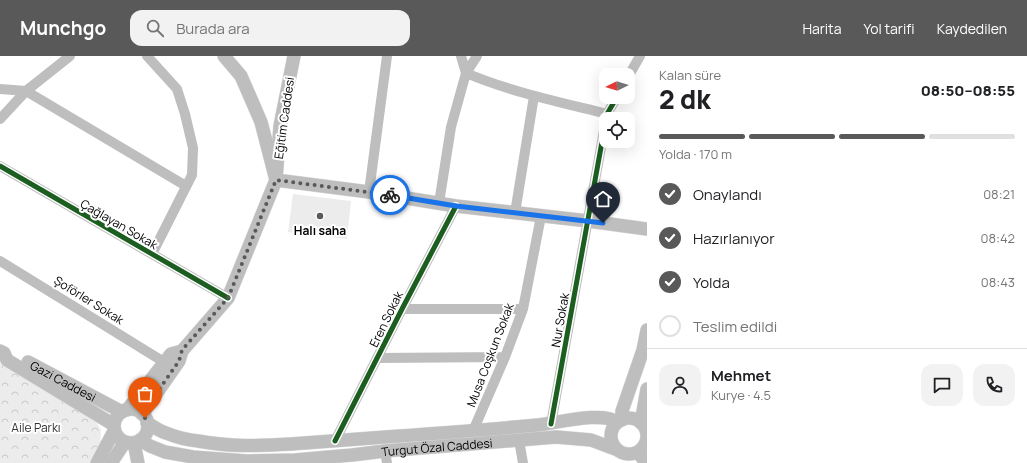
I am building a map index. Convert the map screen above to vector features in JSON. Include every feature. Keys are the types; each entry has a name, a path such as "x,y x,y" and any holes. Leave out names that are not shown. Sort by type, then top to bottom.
{"main road":[{"path":"224,56 241,76 261,122 276,180 369,192 456,206 647,229"},
{"name":"Eğitim Caddesi","path":"182,350 228,298 276,180 280,126 294,56"},
{"path":"620,421 643,350 647,330"},
{"path":"125,411 171,354 182,350"},
{"path":"145,418 179,361 182,350"},
{"name":"Gazi Caddesi","path":"2,352 10,353 125,411"},
{"name":"Gazi Caddesi","path":"2,352 7,360 114,428"},
{"path":"641,423 647,389"},
{"path":"97,463 114,428 115,420 118,415 132,409 138,411 145,418 148,428 146,433 133,442 111,463"},
{"name":"Turgut Özal Caddesi","path":"145,418 166,433 188,440 217,445 246,446 473,431 551,424 570,419 609,418 620,421"},
{"path":"630,418 636,419 645,428 647,439 640,452 620,455 612,444 610,437 611,431 620,421 630,418"},
{"path":"114,428 116,436 120,440 133,442"},
{"name":"Turgut Özal Caddesi","path":"133,442 150,446 165,452 193,457 240,461 272,461 352,455 386,457 433,448 556,437 591,440 620,455"},
{"path":"133,442 138,463"},
{"path":"640,452 646,463"}],"street":[{"path":"0,119 26,92 70,56"},
{"path":"147,56 177,89 186,114 193,148 192,175 152,254"},
{"path":"369,192 387,56"},
{"path":"461,56 466,73 486,82 534,96 599,112"},
{"path":"439,203 451,127 466,73 477,56"},
{"path":"633,68 640,56"},
{"path":"0,89 26,92 186,186"},
{"path":"515,213 534,96"},
{"name":"Nur Sokak","path":"551,424 601,148"},
{"name":"Çağlayan Sokak","path":"0,166 228,298"},
{"name":"Eren Sokak","path":"336,441 402,309 456,206"},
{"name":"Musa Coşkun Sokak","path":"473,431 505,357 523,309 541,216"},
{"name":"Şoförler Sokak","path":"0,260 164,362"},
{"path":"402,309 523,309"},
{"path":"378,358 505,357"},
{"path":"519,440 523,463"}],"green space":[{"name":"Halı saha","path":"293,194 351,201 347,239 288,232"},
{"name":"Aile Parkı","path":"0,363 94,418 101,430 100,449 90,463 0,463"}],"cycle path":[{"path":"551,424 607,114 613,104"},
{"path":"0,166 228,298"},
{"path":"335,441 456,206"}],"way so far":[{"path":"145,418 142,414 179,361 182,350 228,298 276,180 390,195"}],"place":[{"name":"Halı saha","path":"320,216"}],"route":[{"path":"390,195 456,206 603,223"}]}
